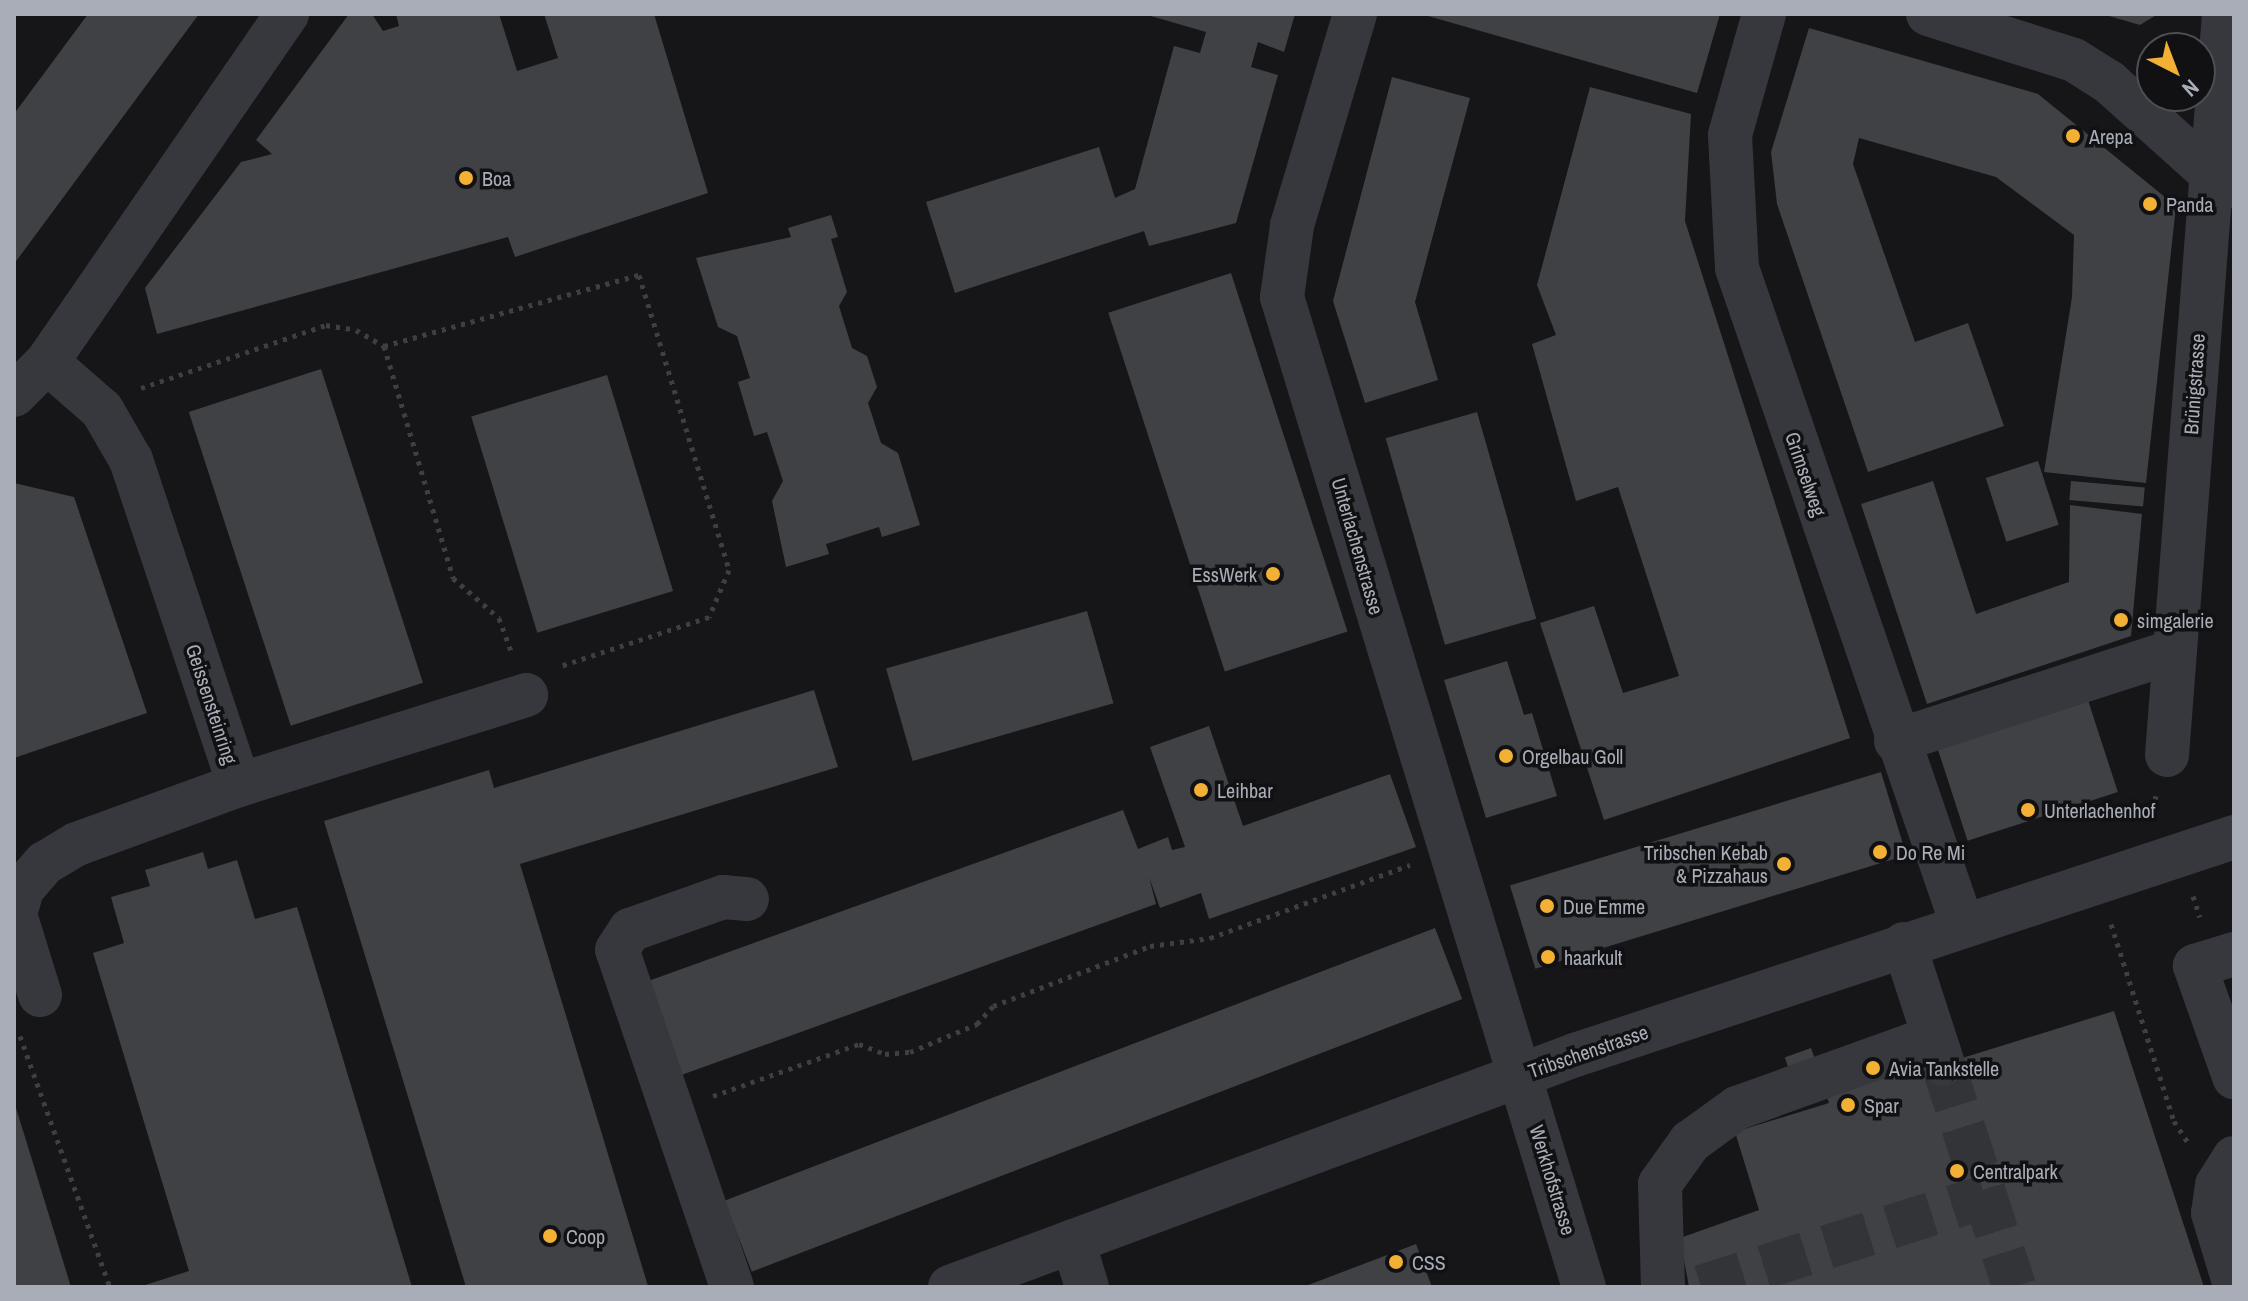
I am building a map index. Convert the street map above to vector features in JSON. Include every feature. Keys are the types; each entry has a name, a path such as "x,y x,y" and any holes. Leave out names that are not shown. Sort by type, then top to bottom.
{"street":[{"path":"14,395 47,362 287,14"},
{"name":"Unterlachenstrasse","path":"1355,14 1292,226 1282,297 1448,851 1520,1074"},
{"name":"Grimselweg","path":"1764,14 1730,135 1737,268 1896,741 1962,924"},
{"path":"1928,14 2074,60 2109,82 2222,183"},
{"name":"Brünigstrasse","path":"2167,755 2222,183 2224,14"},
{"name":"Geissensteinring","path":"47,362 102,410 131,460 239,785 531,677"},
{"path":"1896,741 2175,651"},
{"path":"28,1009 15,914 22,889 45,863 77,844 239,785"},
{"name":"Tribschenstrasse","path":"950,1287 1520,1074 1962,924 2234,837"},
{"path":"732,1287 617,950 630,930 723,897 747,899"},
{"path":"1663,1287 1660,1184 1698,1134 1737,1108 1938,1051 1904,944"},
{"path":"2224,957 2195,966 2234,1077"},
{"name":"Werkhofstrasse","path":"1520,1074 1584,1287"},
{"path":"2225,1172 2213,1213 2234,1282"},
{"path":"1073,1241 1087,1287"}],"path":[{"path":"102,410 156,379 326,325 356,330 384,346 453,578 499,618 531,677 709,617 729,570 639,275 384,346"},
{"path":"2167,755 2117,875 2174,1121 2225,1172"},
{"path":"670,1111 859,1044 885,1054 910,1052 977,1024 993,1006 1150,946 1210,938 1448,851"},
{"path":"2178,854 2224,957"},
{"path":"28,1009 110,1287"}],"building":[{"path":"88,14 199,14 14,264 14,114"},
{"name":"Boa","path":"349,14 372,14 383,31 399,26 396,14 499,14 517,71 558,58 544,14 654,14 708,193 515,257 508,237 157,334 145,288 241,162 272,154 256,140"},
{"path":"1144,14 1295,14 1284,52 1258,42 1251,67 1278,75 1236,223 1149,246 1144,231 955,293 926,202 1099,147 1115,198 1135,189 1174,46 1200,53 1206,32"},
{"path":"1421,14 1720,14 1697,93"},
{"path":"2102,14 2158,14 2140,25"},
{"path":"1809,28 2038,94 2176,206 2146,483 2044,472 2072,297 2074,235 1996,177 1859,138 1853,164 1915,342 1968,323 2004,426 1868,472 1777,204 1771,152"},
{"path":"1392,77 1470,98 1415,302 1438,380 1365,403 1333,301"},
{"path":"1590,87 1691,114 1685,221 1850,738 1604,820 1540,623 1594,606 1623,693 1679,676 1618,487 1576,501 1532,344 1556,335 1537,285"},
{"path":"831,215 838,237 831,239 847,292 839,306 852,348 867,356 877,387 868,403 881,443 898,453 920,525 882,537 879,527 826,544 829,554 786,567 772,501 783,481 767,432 754,436 738,382 750,378 737,336 718,327 696,258 791,237 788,228"},
{"path":"1231,273 1347,632 1225,671 1108,313"},
{"path":"321,369 423,683 291,726 189,412"},
{"path":"607,375 673,591 537,633 471,417"},
{"path":"1477,412 1536,619 1445,645 1386,438"},
{"path":"2038,461 2059,525 2006,542 1986,478"},
{"path":"1933,481 1976,614 2069,582 2070,505 2142,514 2131,636 1927,704 1861,504"},
{"path":"2071,481 2145,487 2143,506 2069,500"},
{"path":"14,483 74,497 147,713 14,758"},
{"path":"1087,611 1113,703 913,761 886,669"},
{"name":"Orgelbau Goll","path":"1507,661 1524,715 1532,713 1557,796 1486,818 1444,680"},
{"path":"814,690 838,767 520,864 648,1286 466,1287 324,821 489,770 494,788"},
{"path":"2086,694 2118,792 1968,841 1936,743"},
{"path":"1209,726 1243,826 1390,774 1416,847 1209,919 1201,893 1160,908 1149,877 1156,904 673,1078 640,984 1123,810 1138,849 1168,837 1172,850 1185,847 1150,747"},
{"path":"1881,772 1906,855 1535,969 1510,885"},
{"path":"203,852 208,869 237,860 255,919 297,907 412,1287 139,1287 189,1271 93,953 124,943 111,897 150,886 145,870"},
{"path":"1435,928 1462,999 752,1272 725,1201"},
{"name":"Centralpark","path":"2114,1011 2204,1287 1689,1287 1680,1238 1759,1210 1735,1132 1829,1103 1817,1067 1943,1064"},
{"path":"1811,1048 1815,1059 1789,1069 1785,1058"},
{"path":"15,1105 25,1137 71,1287 14,1287"},
{"name":"CSS","path":"1416,1244 1432,1287 1303,1287"}],"tunnel":[{"path":"1943,1064 2014,1287"},
{"path":"1701,1287 1985,1197"}],"place":[{"name":"Arepa","path":"2073,136"},
{"name":"Boa","path":"466,178"},
{"name":"Panda","path":"2150,204"},
{"name":"EssWerk","path":"1273,574"},
{"name":"simgalerie","path":"2121,620"},
{"name":"Orgelbau Goll","path":"1506,756"},
{"name":"Leihbar","path":"1201,790"},
{"name":"Unterlachenhof","path":"2028,810"},
{"name":"Do Re Mi","path":"1880,852"},
{"name":"Tribschen Kebab & Pizzahaus","path":"1784,864"},
{"name":"Due Emme","path":"1547,906"},
{"name":"haarkult","path":"1548,957"},
{"name":"Avia Tankstelle","path":"1873,1068"},
{"name":"Spar","path":"1848,1105"},
{"name":"Centralpark","path":"1957,1171"},
{"name":"Coop","path":"550,1236"},
{"name":"CSS","path":"1396,1262"}]}
